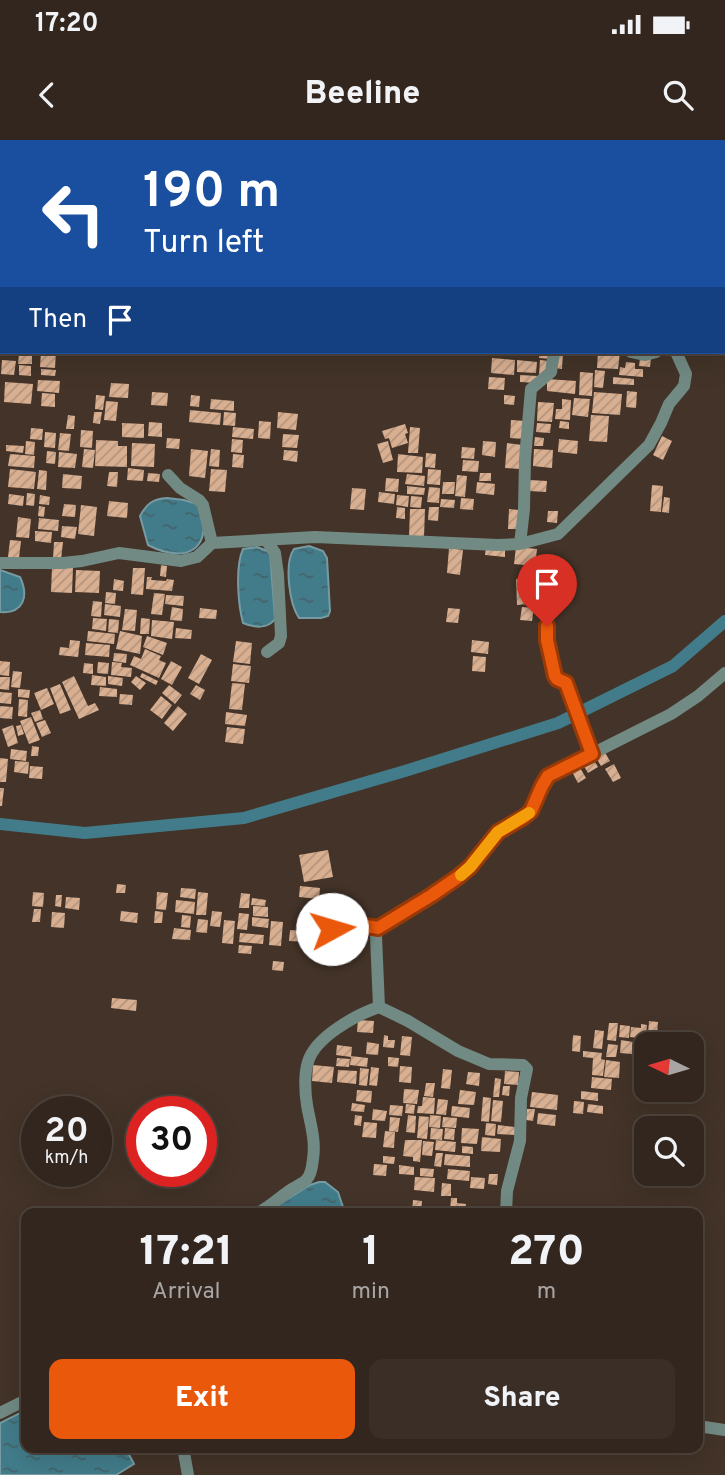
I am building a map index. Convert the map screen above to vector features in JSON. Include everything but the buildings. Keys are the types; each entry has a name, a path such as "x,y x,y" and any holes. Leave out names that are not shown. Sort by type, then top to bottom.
{"street":[{"path":"520,544 531,389 551,372 554,354"},
{"path":"0,563 63,563 119,553 181,561 197,557 212,543 315,537 451,544 520,544 558,534 649,445 669,404 684,386 686,374 677,354"},
{"path":"168,475 203,505 212,543"},
{"path":"266,540 275,553 281,636 279,643 267,652"},
{"path":"547,626 547,640 555,676 566,683 592,751"},
{"path":"379,1007 376,936 378,928 432,895 470,867 498,832 531,811 548,776 592,751 671,714 725,673"},
{"path":"332,929 370,925 378,928"},
{"path":"267,1208 306,1180 312,1170 314,1138 306,1103 308,1061 320,1044 339,1026 379,1007 408,1021 458,1052 489,1064 523,1065 527,1069 521,1098 520,1141 507,1191 506,1208"},
{"path":"0,1413 21,1402"},
{"path":"703,1427 725,1430"},
{"path":"184,1453 188,1475"}],"water":[{"path":"167,498 200,505 205,521 202,538 198,545 185,553 170,553 148,545 140,516 151,502"},
{"path":"309,546 323,551 327,558 330,611 328,616 321,618 299,618 290,593 291,555 294,549"},
{"path":"257,547 270,552 275,619 269,625 260,627 243,623 238,586 243,549"},
{"path":"0,570 20,577 23,584 22,602 15,610 8,612 0,612"},
{"path":"325,1182 338,1192 343,1208 273,1208 310,1185"},
{"path":"21,1412 21,1453 128,1453 134,1464 116,1475 0,1475 0,1423"}],"waterway":[{"path":"0,824 85,833 244,818 558,723 673,666 725,621"}],"slow traffic":[{"path":"461,875 498,832 529,813"}],"route":[{"path":"332,929 370,925 378,928 432,895 470,867 498,832 531,811 548,776 592,754 566,683 555,676 547,640 547,626"}]}
